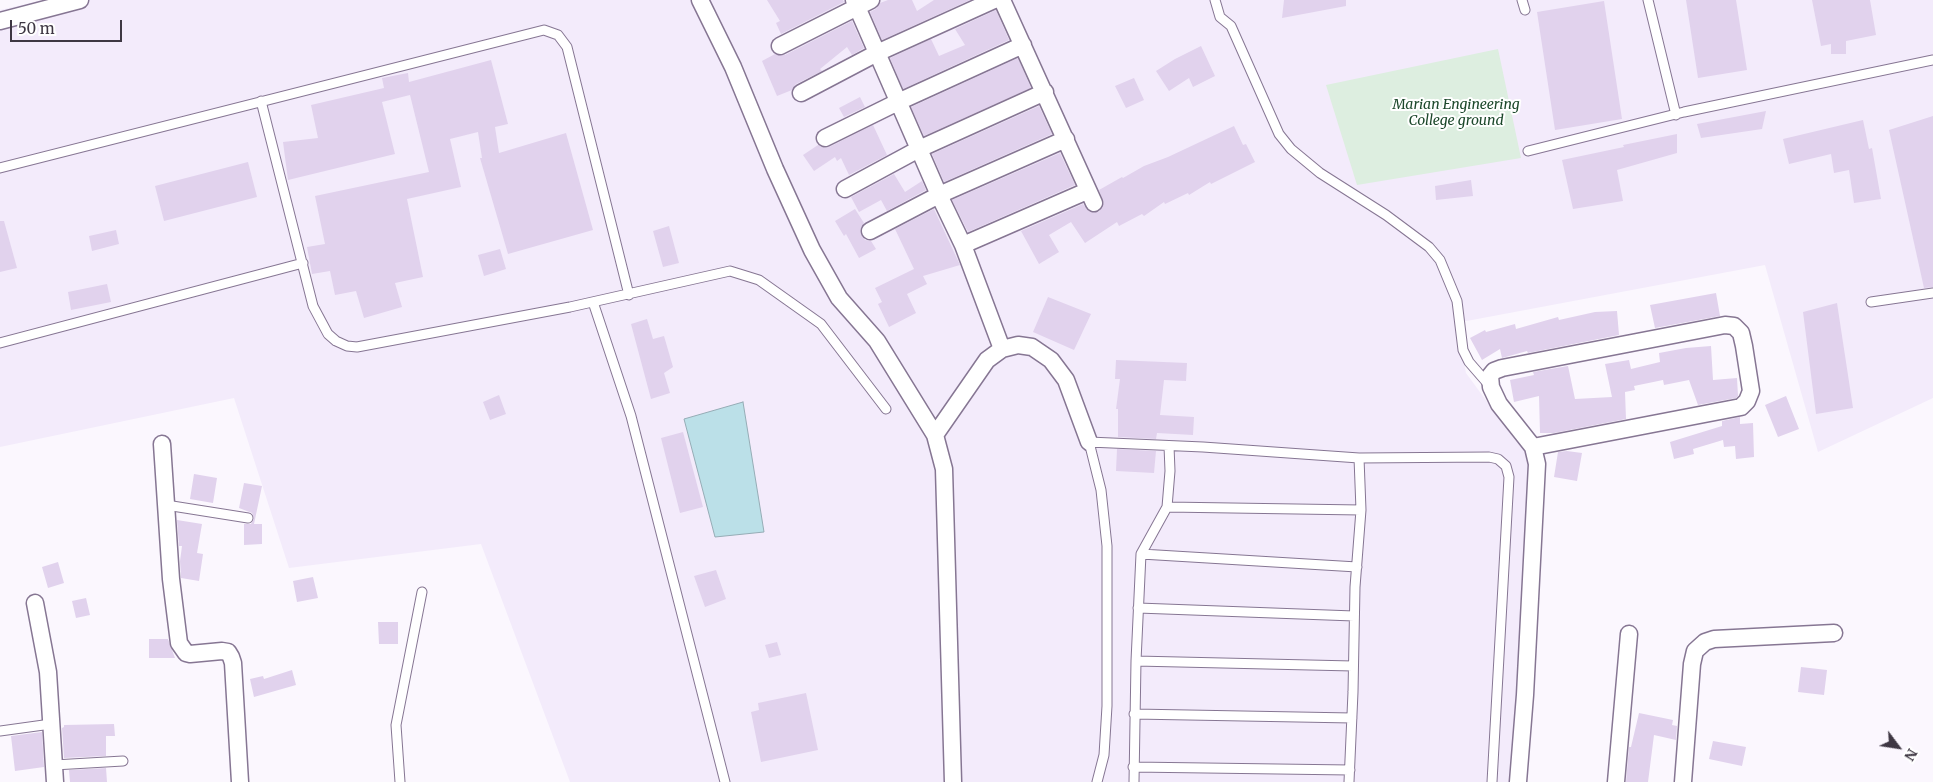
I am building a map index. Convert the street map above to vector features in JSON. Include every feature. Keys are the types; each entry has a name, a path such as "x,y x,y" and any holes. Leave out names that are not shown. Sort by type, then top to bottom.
{"street":[{"path":"0,21 80,0"},
{"path":"700,0 733,67 775,169 812,250 839,298 877,341 936,435 944,469 954,782"},
{"path":"801,93 877,53 994,0"},
{"path":"963,245 1090,197 1066,139 1002,0"},
{"path":"780,46 861,2 877,53 963,245 1002,349"},
{"path":"825,138 898,102 1023,45"},
{"path":"845,189 919,149 1045,92"},
{"path":"870,231 939,195 1066,139"},
{"path":"1518,782 1525,695 1537,464 1533,447 1499,404 1491,387 1490,376 1494,371 1502,368 1724,325 1734,326 1741,332 1751,391 1747,400 1740,407 1533,447"},
{"path":"936,435 987,360 1002,349 1018,345 1032,347 1051,360 1066,380 1089,442"},
{"path":"162,444 171,579 179,643 181,648 190,654 228,652 233,662 240,782"},
{"path":"35,603 48,672 55,782"},
{"path":"1683,782 1692,664 1695,651 1705,642 1714,639 1834,633"},
{"path":"1616,782 1629,634"}],"lane":[{"path":"1215,0 1220,16 1231,26 1279,134 1291,149 1320,173 1386,215 1429,247 1440,260 1458,302 1463,350 1468,362 1491,387"},
{"path":"1522,0 1525,10"},
{"path":"1648,0 1676,115"},
{"path":"0,168 533,32 552,31 568,47 629,294"},
{"path":"1528,151 1676,115 1933,60"},
{"path":"261,101 313,306 328,334 336,341 347,346 357,347 593,302 730,271 758,280 821,324 886,409"},
{"path":"0,343 303,264"},
{"path":"1871,302 1933,293"},
{"path":"593,302 631,416 725,782"},
{"path":"1097,782 1104,755 1107,546 1101,490 1089,442 1204,447 1359,458 1489,457 1498,459 1506,466 1509,476 1492,782"},
{"path":"1134,782 1134,714 1141,554 1167,507 1170,471 1169,446"},
{"path":"1349,782 1354,666 1354,616 1361,510 1359,458"},
{"path":"166,505 248,518"},
{"path":"1167,507 1361,510"},
{"path":"1141,554 1357,567"},
{"path":"400,782 396,725 422,592"},
{"path":"1138,608 1354,616"},
{"path":"1136,661 1354,666"},
{"path":"1134,714 1352,718"},
{"path":"0,730 51,724"},
{"path":"54,765 123,762"},
{"path":"1133,766 1350,770"}],"shaded area":[{"path":"43,0 1933,0 1933,398 1818,452 1765,265 1456,323 1466,373 1515,440 1532,456 1527,782 570,782 481,544 289,568 234,398 0,447 0,10"}],"green space":[{"name":"Marian Engineering College ground","path":"1498,49 1521,158 1357,185 1326,85"}],"water":[{"path":"743,402 764,532 715,537 684,419"}],"building":[{"path":"767,0 843,0 844,2 781,34 776,23 780,21"},
{"path":"888,0 912,0 917,11 934,0 970,0 882,40 870,12 876,9 880,3"},
{"path":"1284,0 1346,0 1346,6 1282,18"},
{"path":"1686,0 1736,0 1747,70 1698,78"},
{"path":"1812,0 1870,0 1876,35 1846,41 1846,54 1831,54 1831,44 1821,46"},
{"path":"1604,1 1622,119 1555,130 1537,12"},
{"path":"996,10 1009,40 903,89 890,58 931,39 939,56 965,45 955,29"},
{"path":"852,21 864,48 852,55 847,47 820,69 822,71 796,84 792,90 777,96 762,61 775,54 785,55"},
{"path":"1201,46 1215,76 1193,87 1189,78 1169,91 1156,71"},
{"path":"1018,58 1031,88 924,136 911,107"},
{"path":"491,60 508,124 495,127 499,153 566,133 593,230 508,254 480,158 482,158 478,132 450,139 461,187 407,199 423,277 395,283 402,307 364,318 356,291 335,295 330,271 312,274 307,247 325,244 315,196 429,172 410,95 382,102 395,154 288,180 283,142 318,138 311,105 384,88 382,78 408,73 409,82"},
{"path":"1134,78 1144,100 1126,108 1115,86"},
{"path":"860,97 865,107 844,117 839,108"},
{"path":"1039,106 1052,134 944,182 932,154"},
{"path":"1766,111 1762,129 1701,138 1697,124"},
{"path":"1933,116 1933,287 1924,288 1889,130"},
{"path":"1863,120 1869,149 1872,148 1881,199 1854,203 1849,170 1834,173 1831,154 1789,164 1783,139"},
{"path":"873,125 887,155 849,175 841,158 837,161 835,157 814,171 803,155 818,145 824,148 829,147"},
{"path":"1234,126 1243,145 1246,144 1255,162 1211,184 1210,182 1189,195 1188,193 1165,204 1164,202 1144,216 1142,214 1119,226 1117,222 1085,243 1071,222 1049,235 1059,252 1039,264 1021,231 1083,204 1089,211 1099,212 1104,203 1099,190 1144,166 1168,157"},
{"path":"1677,134 1677,153 1617,170 1623,201 1573,209 1562,160"},
{"path":"1060,153 1075,185 968,232 952,200"},
{"path":"248,162 257,197 164,221 155,186"},
{"path":"894,174 905,192 922,181 926,190 887,211 881,200 859,212 851,197"},
{"path":"1471,180 1473,196 1436,200 1435,186"},
{"path":"855,209 864,223 860,230 861,235 865,240 871,241 876,249 859,258 846,234 844,236 835,221"},
{"path":"934,209 960,265 923,276 927,284 907,294 916,313 889,327 878,304 882,302 875,288 914,269 895,229"},
{"path":"0,221 4,221 17,268 0,272"},
{"path":"669,226 679,263 663,267 653,231"},
{"path":"116,230 119,244 92,251 89,236"},
{"path":"500,249 506,269 484,276 478,255"},
{"path":"107,284 111,302 71,310 68,292"},
{"path":"1716,293 1720,316 1655,328 1650,305"},
{"path":"1048,297 1091,314 1074,350 1033,332"},
{"path":"1837,303 1853,408 1816,414 1803,312"},
{"path":"1617,311 1619,335 1528,353 1527,351 1502,358 1500,349 1482,360 1470,338 1485,330 1486,332 1515,324 1516,329 1558,317 1559,320 1595,312"},
{"path":"647,319 653,339 664,336 673,367 664,373 670,393 651,399 631,324"},
{"path":"1711,346 1713,380 1737,378 1738,396 1736,398 1698,405 1689,380 1664,385 1663,380 1634,386 1635,390 1625,392 1626,419 1554,433 1540,433 1539,396 1514,402 1510,380 1534,375 1533,372 1568,366 1575,399 1612,397 1605,364 1629,360 1631,369 1660,362 1659,353"},
{"path":"1116,360 1187,363 1186,381 1164,380 1160,415 1194,417 1193,435 1157,433 1156,439 1118,437 1118,409 1116,409 1120,379 1115,379"},
{"path":"499,395 506,414 490,420 483,402"},
{"path":"1786,396 1799,429 1778,437 1765,405"},
{"path":"1740,417 1740,424 1753,423 1754,457 1736,459 1735,446 1724,447 1723,440 1693,449 1694,454 1674,459 1670,442 1722,426 1722,421"},
{"path":"683,432 703,507 680,513 661,438"},
{"path":"1117,449 1156,451 1154,473 1116,471"},
{"path":"1558,452 1582,453 1577,481 1554,477"},
{"path":"194,474 217,478 213,503 190,499"},
{"path":"244,483 262,486 254,524 262,524 262,544 244,545 244,524 251,524 254,518 252,513 239,508"},
{"path":"177,520 202,524 197,553 203,554 199,581 181,578 180,561 182,546 179,546"},
{"path":"58,562 64,583 48,588 42,567"},
{"path":"716,570 726,599 705,607 694,576"},
{"path":"313,577 318,598 297,602 293,581"},
{"path":"86,598 90,615 76,618 72,601"},
{"path":"378,622 398,622 398,644 379,644"},
{"path":"149,639 168,639 175,658 149,658"},
{"path":"777,642 781,655 769,658 765,645"},
{"path":"1801,667 1827,670 1824,695 1798,692"},
{"path":"292,670 296,685 254,697 250,679 263,676 264,679"},
{"path":"806,693 818,750 761,762 751,712 759,710 758,703"},
{"path":"1639,713 1673,720 1672,725 1677,726 1676,740 1654,735 1648,782 1626,782 1629,747 1631,747"},
{"path":"114,724 115,736 106,736 106,756 64,758 62,728 64,725"},
{"path":"42,732 44,767 15,771 11,736"},
{"path":"1713,741 1746,747 1742,766 1709,759"},
{"path":"106,768 107,782 70,782 69,770"}]}
